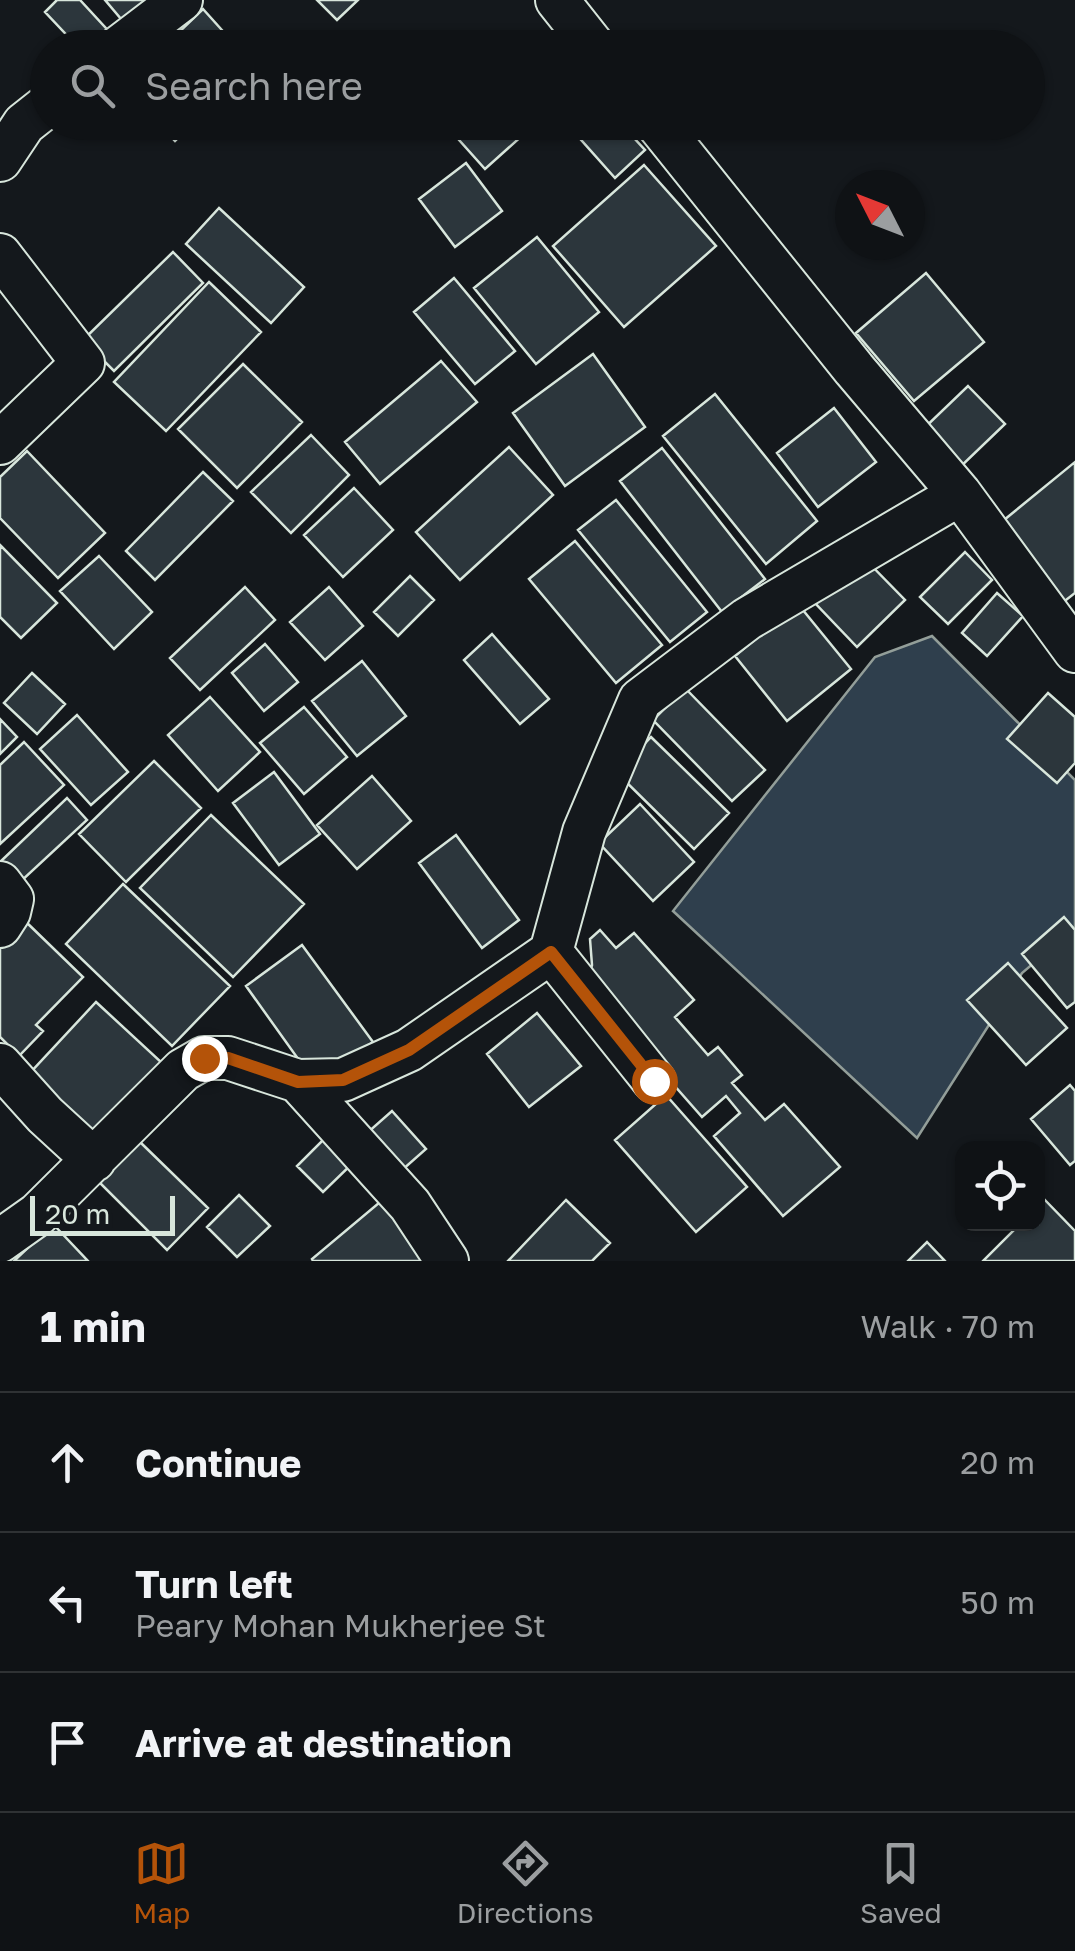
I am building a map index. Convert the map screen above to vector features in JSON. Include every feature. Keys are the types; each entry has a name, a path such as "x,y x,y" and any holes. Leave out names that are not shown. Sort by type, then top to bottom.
{"street":[{"path":"142,30 181,0"},
{"path":"557,0 581,30"},
{"path":"0,160 30,119"},
{"path":"670,140 960,494 1075,651"},
{"path":"0,256 84,364 0,443"},
{"path":"0,1241 38,1214 183,1070 204,1058 228,1058 298,1082 343,1080 409,1050 551,952 584,832 640,700 747,619 960,494"},
{"path":"0,883 12,899 0,926"},
{"path":"551,952 654,1081"},
{"path":"0,1065 45,1115 94,1160"},
{"path":"298,1082 410,1205 448,1261"}],"water":[{"path":"932,636 1075,780 1075,928 1022,973 917,1138 673,911 875,657"}],"building":[{"path":"57,0 80,0 108,30 62,30 45,12"},
{"path":"105,0 158,0 127,26"},
{"path":"317,0 358,0 337,20"},
{"path":"203,9 222,30 181,30"},
{"path":"459,140 517,140 485,169"},
{"path":"581,140 636,140 645,150 615,178"},
{"path":"466,163 502,211 455,247 419,199"},
{"path":"644,165 716,246 624,327 553,246"},
{"path":"219,208 304,287 271,323 186,244"},
{"path":"537,237 599,312 536,364 474,288"},
{"path":"173,252 203,283 114,371 83,340"},
{"path":"926,273 984,342 914,401 856,333"},
{"path":"454,278 515,351 475,384 414,312"},
{"path":"209,282 261,332 166,431 114,382"},
{"path":"593,354 645,427 565,486 513,413"},
{"path":"441,361 477,402 380,484 345,442"},
{"path":"243,364 302,422 237,488 178,429"},
{"path":"968,386 1005,424 955,472 918,434"},
{"path":"715,394 817,521 766,564 663,436"},
{"path":"834,408 876,462 818,507 777,453"},
{"path":"311,435 349,475 291,533 251,492"},
{"path":"509,447 553,495 460,580 416,532"},
{"path":"662,448 765,579 722,612 620,481"},
{"path":"27,451 105,533 58,578 0,518 0,477"},
{"path":"1075,462 1075,593 1057,607 993,529"},
{"path":"203,472 233,501 155,580 126,551"},
{"path":"354,488 393,530 343,577 304,535"},
{"path":"616,500 707,612 670,642 578,530"},
{"path":"575,541 662,645 616,683 529,579"},
{"path":"0,545 57,603 21,638 0,617"},
{"path":"965,552 992,580 948,624 920,597"},
{"path":"99,556 152,612 114,649 60,591"},
{"path":"862,556 905,600 857,647 814,602"},
{"path":"410,576 434,600 398,636 374,612"},
{"path":"245,587 275,620 200,690 170,658"},
{"path":"329,587 363,626 325,660 290,622"},
{"path":"997,593 1023,616 987,656 962,633"},
{"path":"798,604 851,669 787,721 735,656"},
{"path":"492,634 549,699 520,724 464,660"},
{"path":"265,644 298,682 264,711 232,673"},
{"path":"362,661 406,716 357,756 312,701"},
{"path":"32,673 65,704 37,734 4,703"},
{"path":"685,688 765,770 732,801 653,720"},
{"path":"1048,693 1075,717 1075,763 1057,783 1007,739"},
{"path":"210,697 260,752 218,791 168,735"},
{"path":"304,707 347,757 304,794 260,743"},
{"path":"77,715 128,772 91,805 40,749"},
{"path":"0,719 17,737 0,754"},
{"path":"651,737 729,813 694,849 617,773"},
{"path":"24,742 64,785 0,844 0,765"},
{"path":"154,761 201,808 126,882 79,834"},
{"path":"274,772 320,834 279,865 233,803"},
{"path":"372,776 411,821 357,869 317,825"},
{"path":"67,798 87,820 18,884 0,862"},
{"path":"640,804 694,862 653,901 599,843"},
{"path":"211,815 304,904 233,977 140,888"},
{"path":"456,835 519,920 482,948 419,863"},
{"path":"123,884 230,986 172,1046 66,944"},
{"path":"1064,917 1075,930 1075,1002 1067,1008 1022,954"},
{"path":"24,920 83,977 36,1025 43,1031 19,1056 0,1037 0,944"},
{"path":"600,930 616,948 634,933 694,1000 675,1017 708,1055 718,1047 742,1075 732,1083 765,1120 784,1104 840,1167 783,1216 714,1136 740,1113 726,1096 702,1117 586,985 592,965 590,939"},
{"path":"302,945 373,1042 335,1074 301,1063 246,986"},
{"path":"1008,963 1067,1028 1026,1065 967,1000"},
{"path":"96,1002 161,1062 95,1133 30,1073"},
{"path":"537,1013 581,1066 529,1107 487,1054"},
{"path":"1070,1085 1075,1091 1075,1161 1070,1165 1031,1119"},
{"path":"666,1095 747,1187 696,1232 615,1140"},
{"path":"392,1111 426,1149 401,1171 367,1133"},
{"path":"330,1133 356,1160 323,1192 297,1166"},
{"path":"140,1142 208,1208 167,1250 100,1183"},
{"path":"239,1195 270,1226 237,1257 207,1227"},
{"path":"386,1197 434,1261 313,1261 312,1259"},
{"path":"566,1200 610,1243 592,1261 508,1261"},
{"path":"1045,1200 1075,1231 1075,1261 983,1261 1013,1231 1045,1231"},
{"path":"53,1224 88,1261 14,1261"},
{"path":"927,1242 945,1261 908,1261"}],"route":[{"path":"204,1058 228,1058 298,1082 343,1080 409,1050 551,952 654,1081"}]}
